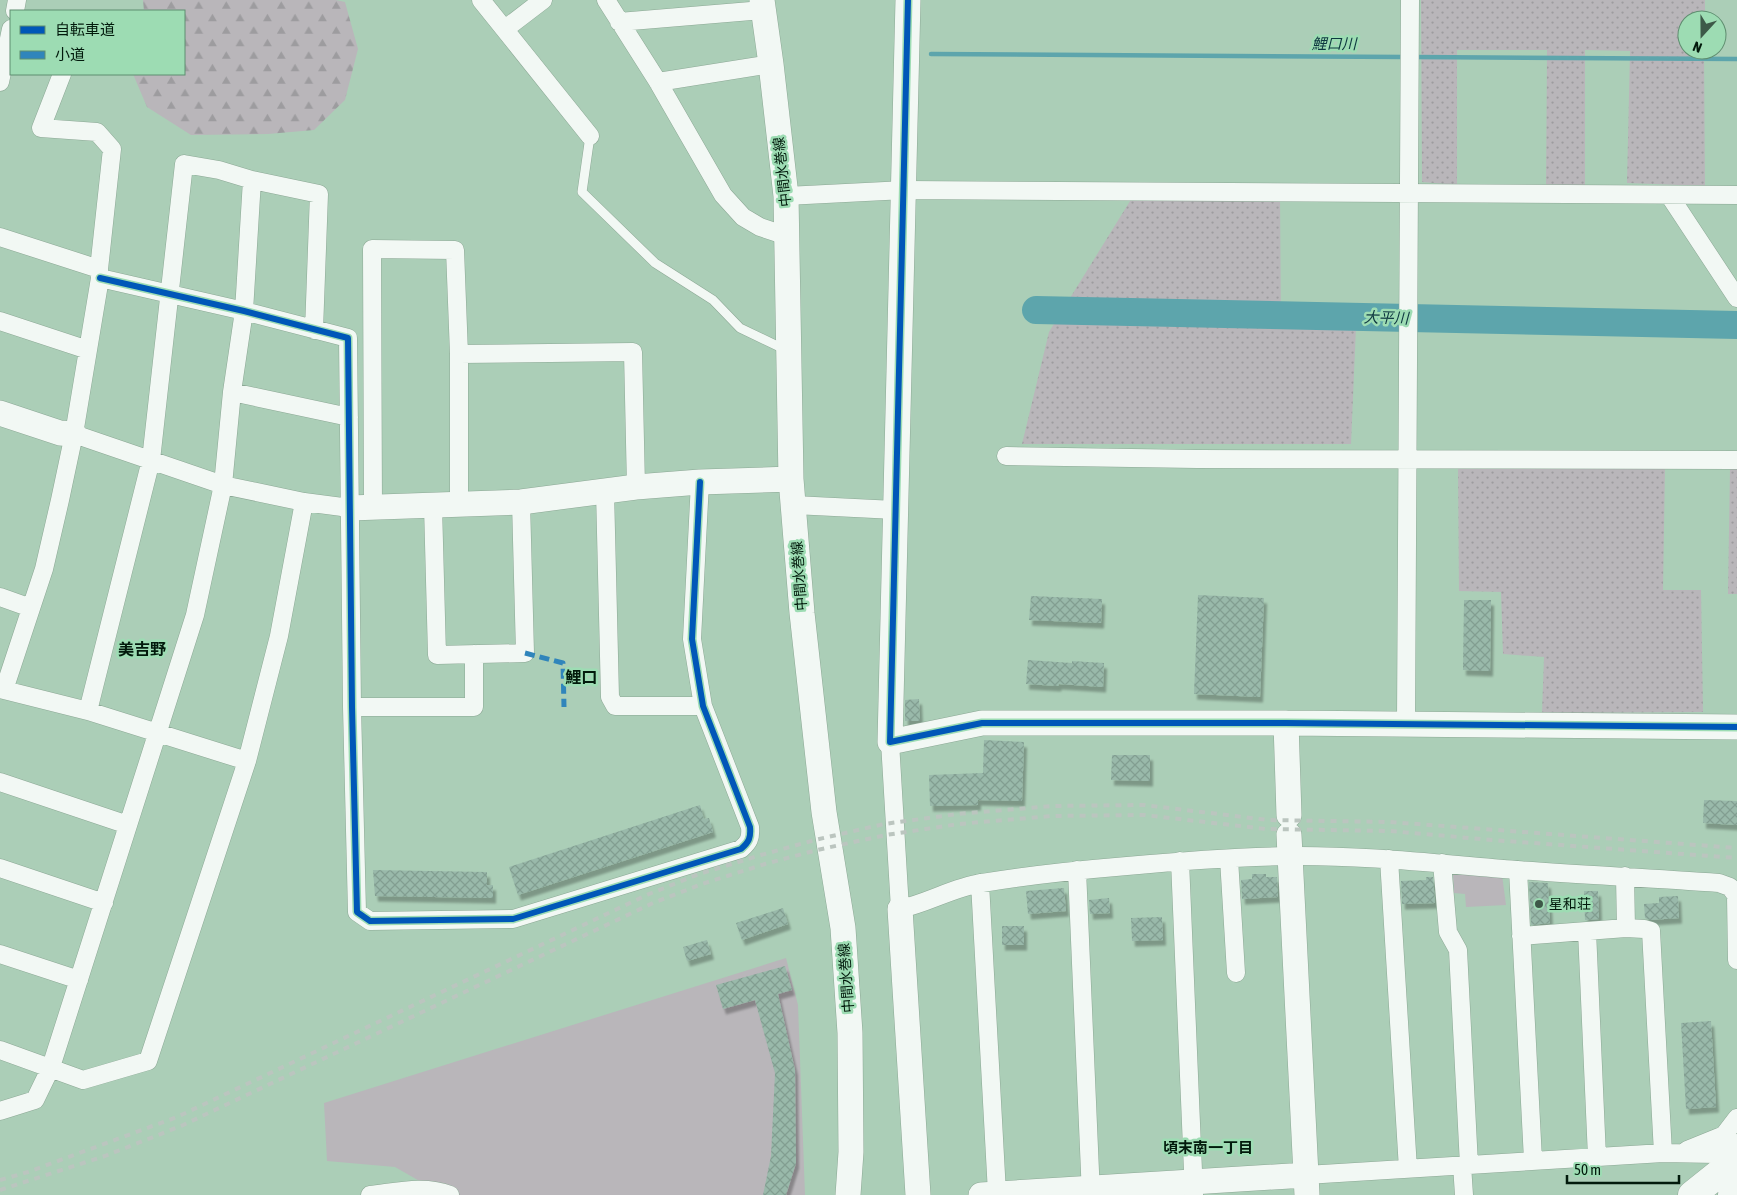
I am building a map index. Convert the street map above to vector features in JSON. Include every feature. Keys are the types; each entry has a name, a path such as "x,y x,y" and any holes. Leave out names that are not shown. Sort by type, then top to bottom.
{"highway":[{"path":"1692,1195 1737,1159"},
{"path":"1732,1195 1737,1192"}],"street":[{"path":"481,0 590,136"},
{"path":"505,29 543,0"},
{"path":"606,0 658,82 722,194 743,217 760,227 788,236"},
{"path":"908,0 905,190 890,742 918,1195"},
{"path":"1406,724 1410,0"},
{"path":"619,22 763,5"},
{"name":"中間水巻線","path":"763,5 786,196 791,479 802,613 824,812 843,928 850,1033 851,1152 848,1195"},
{"path":"0,82 10,34"},
{"path":"658,82 771,64"},
{"path":"62,75 42,128 97,132 112,149 99,274 74,434 50,543 32,608 2,690 88,711 247,761"},
{"path":"88,711 151,460 184,164 219,170 252,180 319,194 314,330"},
{"path":"0,1111 35,1100 51,1067 195,615 223,485 232,392 244,311 252,180"},
{"path":"786,196 905,190 1409,192 1737,196"},
{"path":"1668,195 1737,298"},
{"path":"0,237 99,274 169,294 348,338 348,417 362,507"},
{"path":"459,505 459,354 455,250 372,249 352,707 357,912 370,921 513,919 741,849 747,844 751,836 750,827 703,706 692,639 700,482"},
{"path":"0,321 88,350"},
{"path":"459,354 633,352 636,487"},
{"path":"232,392 348,417"},
{"path":"0,414 60,433 74,434 223,485 304,502 362,507 521,502 636,487 700,482 791,479"},
{"path":"1006,456 1197,460 1737,460"},
{"path":"605,491 610,696 615,706 703,706"},
{"path":"0,1050 83,1080 148,1061 247,761 279,636 304,502"},
{"path":"433,506 437,654 525,653 521,502"},
{"path":"794,505 895,510"},
{"path":"0,597 32,608"},
{"path":"352,707 474,707 474,654"},
{"path":"890,742 982,723 1286,723 1737,727"},
{"path":"1286,723 1289,835 1306,1185"},
{"path":"0,782 128,825"},
{"path":"900,909 919,905 947,892 980,883 1077,870 1180,861 1229,859 1289,835 1388,859 1518,870 1625,876 1730,886 1736,896 1737,960"},
{"path":"1229,859 1236,973"},
{"path":"1388,859 1408,1169"},
{"path":"1180,861 1194,1189"},
{"path":"1442,864 1448,932 1458,950 1466,1165 1464,1195"},
{"path":"0,868 104,902"},
{"path":"1077,870 1091,1191"},
{"path":"1518,870 1533,1160"},
{"path":"1625,876 1626,928"},
{"path":"980,883 989,1194 1306,1185 1408,1169 1682,1152 1718,1154 1737,1143"},
{"path":"1521,936 1626,928 1644,928 1651,931 1663,1153"},
{"path":"1587,931 1597,1157"},
{"path":"0,954 79,980"},
{"path":"1682,1152 1724,1135 1737,1118"},
{"name":"中間水巻線","path":"851,1152 859,1195"},
{"path":"370,1195 422,1189 440,1191 450,1195"}],"lane":[{"path":"590,136 582,192 656,263 713,300 740,328 788,351"}],"green space":[{"path":"143,0 336,0 345,2 358,49 345,100 314,130 268,134 191,135 147,107 133,75 185,75 185,10 144,10"},
{"path":"1421,0 1705,0 1705,10 1677,10 1677,60 1704,60 1705,186 1627,183 1630,51 1585,50 1585,187 1546,186 1547,50 1457,50 1457,185 1422,182"},
{"path":"1135,193 1280,195 1281,325 1356,327 1351,444 1022,444 1049,332"},
{"path":"1458,466 1665,468 1663,590 1701,590 1703,712 1542,713 1544,657 1503,654 1501,592 1459,591"},
{"path":"1730,468 1737,469 1737,594 1728,594"},
{"path":"1453,873 1502,875 1506,905 1466,907 1465,894 1454,893"},
{"path":"786,958 798,1005 805,1195 444,1195 395,1167 327,1161 324,1103"}],"building":[{"path":"1198,595 1264,598 1260,697 1194,694"},
{"path":"1031,596 1102,599 1101,623 1029,620"},
{"path":"1464,600 1491,600 1490,671 1463,670"},
{"path":"1028,660 1104,663 1103,687 1026,684"},
{"path":"919,699 920,721 905,721 905,700"},
{"path":"984,740 1024,742 1022,801 978,800 978,805 930,806 929,775 983,773"},
{"path":"1112,755 1150,755 1150,781 1111,780"},
{"path":"1704,800 1737,801 1737,825 1703,823"},
{"path":"700,805 704,819 709,818 713,832 518,895 509,867"},
{"path":"373,870 487,872 487,885 493,885 493,898 375,896"},
{"path":"1252,874 1266,874 1266,877 1277,877 1278,897 1242,899 1241,880 1252,879"},
{"path":"1426,877 1433,877 1435,903 1402,904 1401,881 1426,880"},
{"name":"星和荘","path":"1529,882 1548,883 1550,923 1531,925"},
{"path":"1064,888 1066,911 1028,914 1026,891"},
{"path":"1584,891 1598,891 1599,919 1585,920"},
{"path":"1678,896 1679,918 1650,920 1645,918 1644,904 1659,903 1659,897"},
{"path":"1109,898 1110,913 1090,914 1089,900"},
{"path":"783,908 788,924 742,940 736,923"},
{"path":"1162,917 1163,940 1132,941 1131,918"},
{"path":"1002,926 1024,926 1024,945 1002,945"},
{"path":"707,940 711,954 687,961 683,947"},
{"path":"785,966 792,990 778,994 795,1070 796,1163 786,1195 763,1195 771,1156 775,1073 755,1000 723,1009 716,985"},
{"path":"1711,1021 1716,1107 1686,1109 1681,1023"}],"waterway":[{"name":"鯉口川","path":"931,54 1405,57"},
{"name":"鯉口川","path":"1413,57 1737,59"},
{"name":"大平川","path":"1036,310 1737,325"}],"railway":[{"path":"0,1180 28,1172 177,1117 649,894 699,874 761,855 884,824 958,814 1051,806 1144,805 1268,820 1390,822 1737,848"},
{"path":"0,1190 105,1156 181,1126 653,903 702,884 765,864 886,835 959,824 1051,816 1144,815 1266,829 1390,831 1737,858"}],"marked path":[{"path":"525,653 563,663 564,707"}],"cycle path":[{"path":"908,0 890,742 982,723 1286,723 1737,727"},
{"path":"100,278 244,311 348,338 352,707 357,912 370,921 513,919 741,849 746,844 750,837 750,827 703,706 692,639 700,482"}],"place":[{"name":"星和荘","path":"1539,904"}],"district":[{"name":"美吉野","path":"142,649"},
{"name":"鯉口","path":"581,677"},
{"name":"頃末南一丁目","path":"1208,1148"}]}
